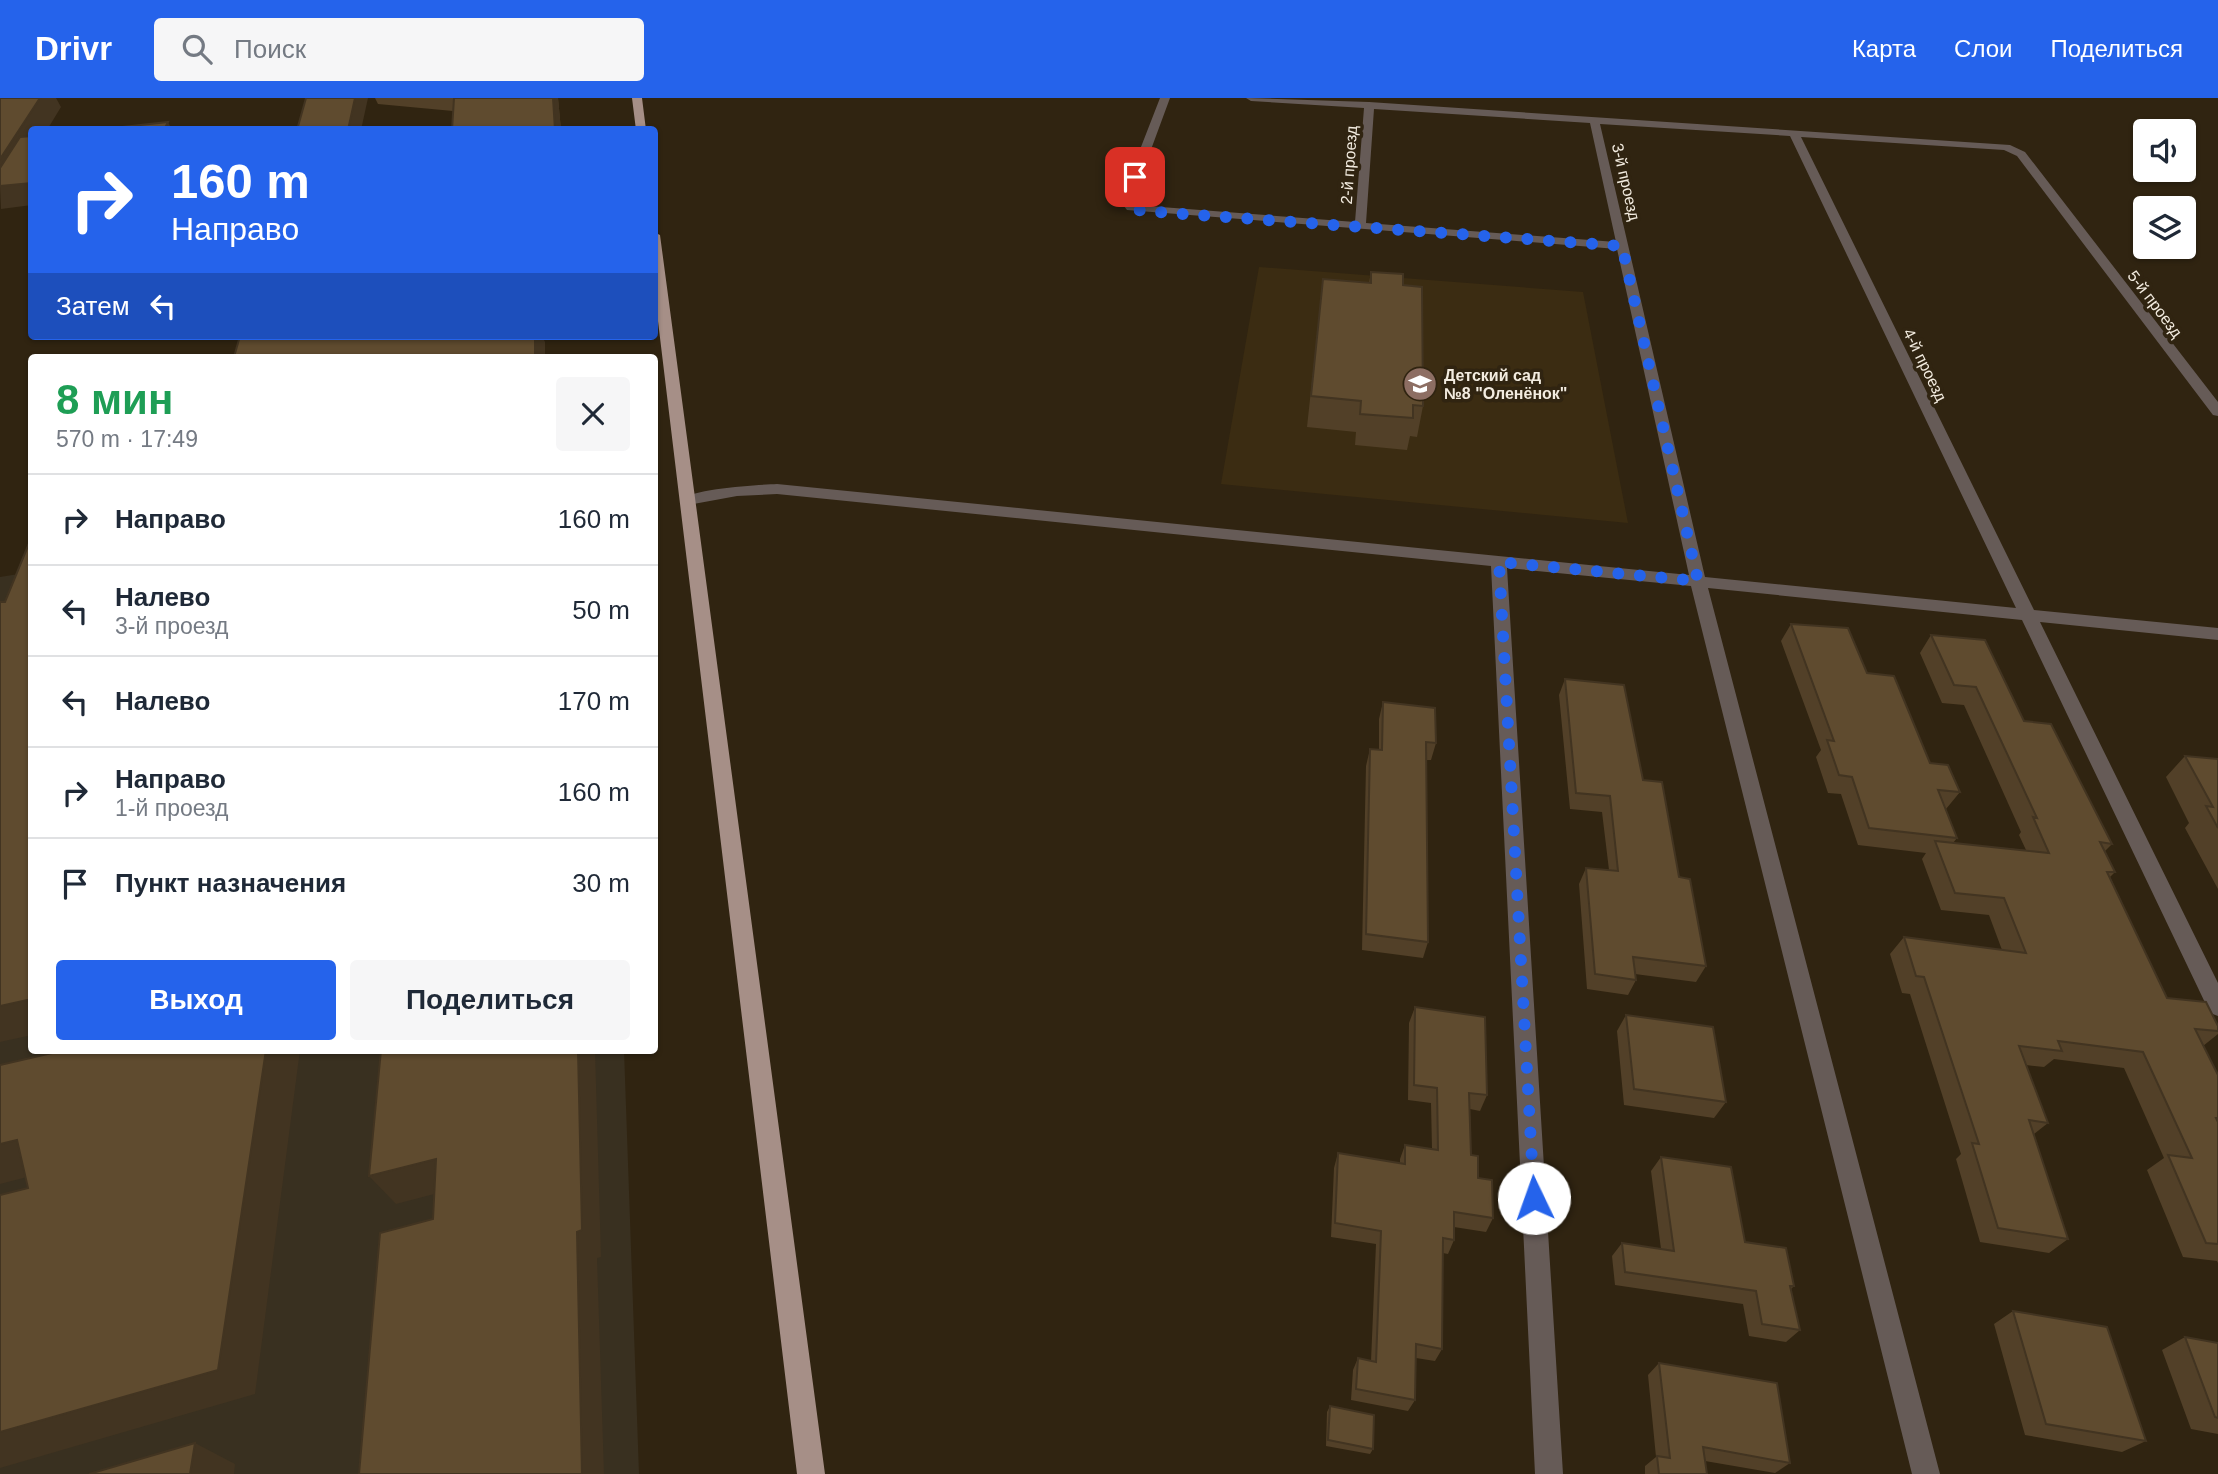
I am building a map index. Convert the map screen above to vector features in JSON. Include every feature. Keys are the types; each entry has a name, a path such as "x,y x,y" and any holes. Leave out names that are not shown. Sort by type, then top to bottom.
{"main road":[{"path":"637,98 640,126"},
{"path":"658,266 811,1474"}],"street":[{"path":"1165,98 1126,201 1131,208 1622,246"},
{"path":"1251,98 1793,132"},
{"name":"2-й проезд","path":"1360,226 1369,105"},
{"name":"3-й проезд","path":"1594,119 1698,581 1794,948 1926,1474"},
{"name":"5-й проезд","path":"1793,132 1994,146 2015,151 2021,155 2218,412"},
{"name":"4-й проезд","path":"1793,132 2025,614 2218,1006"},
{"path":"688,500 737,491 777,489 2218,634"},
{"path":"1499,562 1549,1474"}],"shaded area":[{"name":"Детский сад №8 \"Оленёнок\"","path":"1259,267 1583,292 1628,523 1221,484"},
{"path":"28,572 28,1054 624,1054 639,1474 0,1474 0,577"}],"building":[{"path":"0,98 40,98 0,159"},
{"path":"306,98 355,98 349,126 298,126"},
{"path":"454,98 553,98 555,126 452,126"},
{"path":"168,122 166,126 132,126"},
{"path":"28,136 28,183 0,186 0,168 20,137"},
{"path":"1371,272 1403,274 1403,285 1422,287 1423,406 1413,405 1413,418 1360,414 1361,401 1311,396 1323,279 1371,283"},
{"path":"239,340 535,340 535,354 235,354"},
{"path":"28,546 28,1000 0,1006 0,602 5,602"},
{"path":"1791,624 1848,628 1867,673 1894,676 1930,763 1948,765 1960,792 1938,790 1957,838 1869,828 1852,777 1839,775 1827,740 1834,741"},
{"path":"1931,635 1985,640 2024,721 2051,724 2112,844 2100,842 2115,872 2107,872 2167,998 2206,1002 2218,1026 2218,1031 2195,1029 2218,1075 2218,1244 2206,1243 2168,1155 2192,1158 2143,1052 2058,1041 2062,1051 2019,1046 2048,1123 2029,1120 2068,1239 1998,1228 1972,1143 1979,1144 1924,977 1916,976 1904,937 2026,953 2004,898 1955,893 1935,841 2049,853 2033,817 2037,818 1976,687 1954,685"},
{"path":"1565,679 1624,685 1643,780 1662,782 1679,877 1690,879 1706,966 1633,957 1636,980 1595,974 1586,868 1618,871 1610,796 1576,793"},
{"path":"1383,702 1435,708 1436,743 1426,742 1428,942 1366,934 1370,749 1382,750"},
{"path":"2185,756 2218,759 2218,828 2206,806 2213,807"},
{"path":"1415,1007 1485,1017 1487,1095 1469,1093 1471,1155 1478,1156 1478,1178 1492,1180 1493,1218 1454,1212 1454,1240 1443,1238 1442,1349 1416,1344 1415,1400 1356,1389 1358,1358 1376,1362 1381,1231 1335,1223 1338,1153 1405,1164 1405,1145 1438,1150 1437,1088 1414,1085"},
{"path":"1626,1015 1713,1027 1726,1102 1634,1089"},
{"path":"48,1054 265,1054 218,1370 0,1432 0,1195 28,1188 17,1140 0,1144 0,1065"},
{"path":"381,1054 578,1054 582,1230 577,1232 582,1474 359,1474 380,1233 433,1219 436,1159 369,1176"},
{"path":"1661,1157 1731,1167 1745,1242 1786,1248 1794,1286 1790,1286 1800,1330 1762,1324 1756,1291 1625,1272 1622,1243 1674,1251"},
{"path":"2013,1311 2107,1327 2146,1441 2046,1424"},
{"path":"2185,1337 2218,1343 2218,1418 2215,1417"},
{"path":"1659,1363 1777,1383 1790,1463 1703,1447 1707,1474 1659,1474 1657,1456 1670,1458"},
{"path":"1330,1406 1374,1415 1373,1449 1328,1440"},
{"path":"195,1443 190,1474 89,1474"}],"place":[{"name":"Детский сад №8 \"Оленёнок\"","path":"1420,384"}],"route":[{"path":"1135,177 1126,201 1131,208 1143,211 1622,246 1698,581 1499,562 1534,1198"}]}
